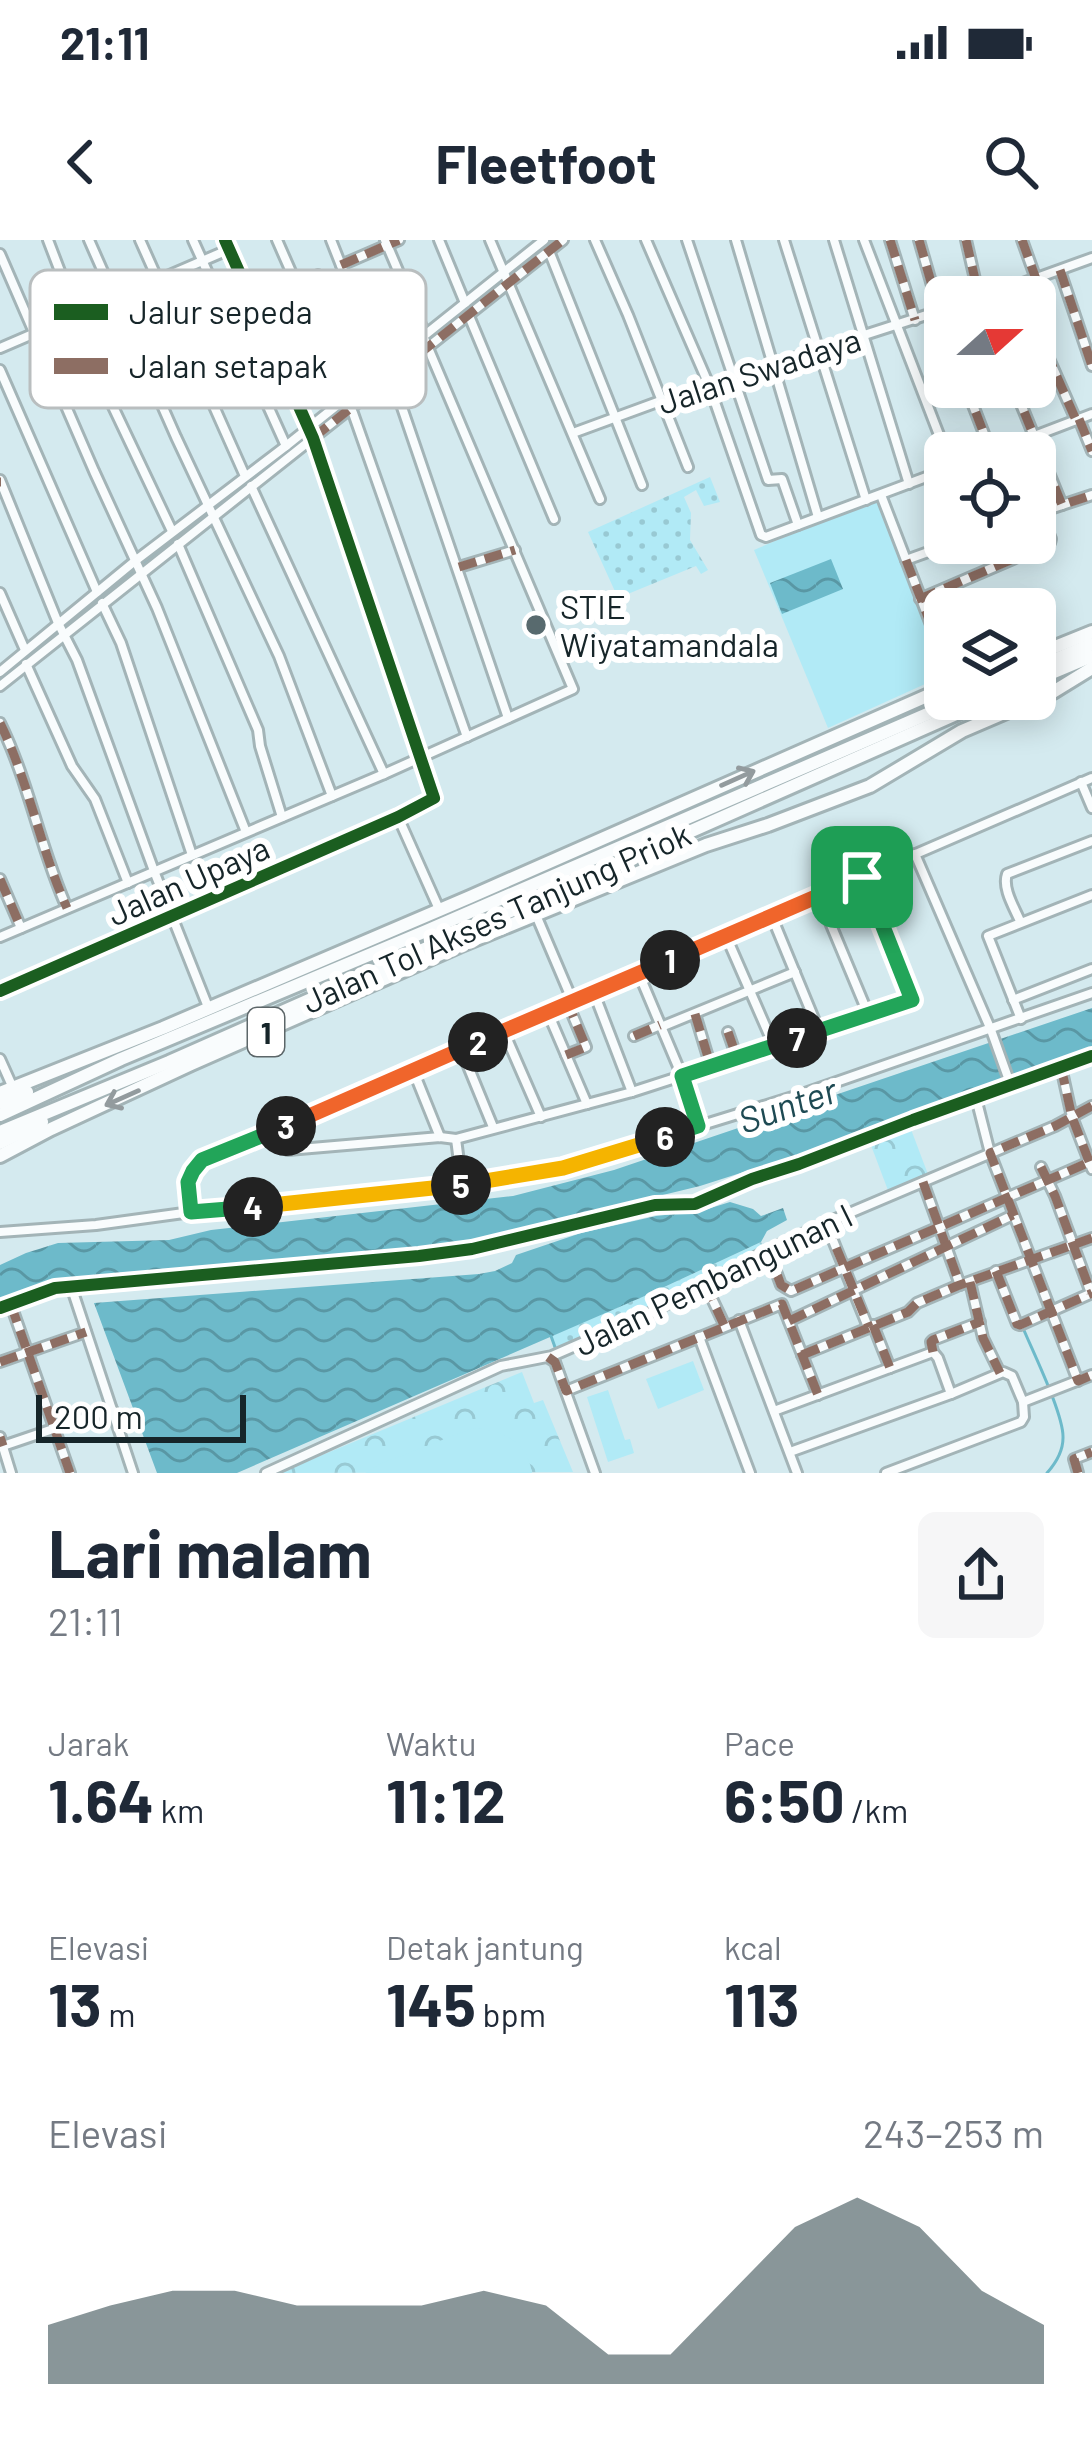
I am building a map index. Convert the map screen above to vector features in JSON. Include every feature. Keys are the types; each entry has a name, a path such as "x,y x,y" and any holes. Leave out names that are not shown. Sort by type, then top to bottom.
{"highway":[{"path":"1056,647 1092,632"},
{"path":"1056,659 1092,644"},
{"name":"1","path":"1056,678 1089,669"},
{"name":"1","path":"0,1156 191,1064 536,914 870,786 962,731 1053,692 1089,669"},
{"name":"1","path":"6,1091 209,1009 924,697"},
{"name":"Jalan Tol Akses Tanjung Priok","path":"0,1132 864,757 928,720"},
{"name":"Jalan Tol Akses Tanjung Priok","path":"0,1115 114,1060 944,720"},
{"path":"426,931 430,922 648,826 681,803"},
{"path":"0,1103 114,1060"},
{"path":"0,1143 101,1089"}],"street":[{"path":"48,240 59,270"},
{"path":"89,240 103,270"},
{"path":"140,240 152,270"},
{"path":"193,240 206,270"},
{"path":"277,240 290,270"},
{"path":"331,240 343,270"},
{"path":"341,265 399,240"},
{"path":"439,240 554,519"},
{"path":"490,240 600,499"},
{"path":"0,937 384,775 574,688 426,340 505,278 544,240"},
{"path":"505,278 563,240"},
{"path":"595,240 688,467"},
{"path":"646,240 710,385 759,534 766,537 924,478"},
{"path":"687,240 768,480 782,478 798,525"},
{"path":"736,240 818,517"},
{"path":"784,240 866,500"},
{"path":"833,240 909,484"},
{"path":"864,240 938,432"},
{"path":"890,240 915,320"},
{"path":"919,240 931,276"},
{"path":"966,240 976,276"},
{"path":"1022,240 1035,276"},
{"path":"180,270 228,245"},
{"path":"549,251 642,484"},
{"path":"0,254 30,326"},
{"path":"1044,276 1092,258"},
{"path":"1060,270 1092,366"},
{"name":"Jalan Swadaya","path":"573,433 924,317"},
{"path":"0,348 30,334"},
{"path":"0,370 97,592"},
{"path":"1056,372 1092,451"},
{"path":"67,408 246,832"},
{"path":"113,408 173,531"},
{"path":"166,408 279,656 332,796"},
{"path":"214,408 245,476"},
{"path":"269,408 286,446"},
{"path":"299,408 434,796 434,801 398,817 439,910"},
{"path":"0,672 25,650 102,603 173,531 251,486 341,408"},
{"path":"351,408 467,737"},
{"path":"402,408 508,718"},
{"path":"1042,432 1092,414"},
{"path":"0,686 97,592 178,544 245,476 310,433"},
{"path":"0,482 77,660 209,1009"},
{"path":"251,486 384,775"},
{"path":"1056,491 1062,506"},
{"path":"881,495 924,609"},
{"path":"1056,508 1092,495"},
{"path":"178,544 258,730 282,818"},
{"path":"459,568 515,550"},
{"path":"906,560 924,553"},
{"path":"920,599 1001,564"},
{"path":"0,593 25,650"},
{"path":"102,603 121,643 192,855"},
{"path":"26,664 69,760 95,800 128,883"},
{"path":"0,723 67,908"},
{"path":"191,1212 188,1182 202,1160 1092,778"},
{"path":"1082,782 1092,808"},
{"name":"Jalan Upaya","path":"0,991 398,817"},
{"path":"1021,922 1006,888 1006,874 1092,841"},
{"path":"915,854 1010,1083"},
{"path":"281,1128 288,1150 456,1139 632,1092 910,1002 912,997 862,877"},
{"path":"0,879 21,928"},
{"path":"1021,1019 987,938 992,932 1092,895"},
{"path":"819,896 869,1016"},
{"path":"536,914 586,1047 566,1055"},
{"path":"772,916 819,1031"},
{"path":"726,936 774,1046"},
{"path":"1013,1000 1092,969"},
{"path":"634,1036 795,972"},
{"path":"639,974 698,1126"},
{"path":"594,993 632,1092"},
{"path":"0,1232 462,1185 563,1168 992,1034 1092,993"},
{"path":"548,1013 587,1104"},
{"path":"694,1014 710,1066"},
{"path":"504,1031 541,1117"},
{"path":"728,1032 737,1058"},
{"path":"461,1049 493,1127"},
{"path":"0,1308 55,1288 419,1256 472,1249 655,1205 694,1204 1092,1056"},
{"path":"0,1059 6,1091"},
{"path":"768,1250 781,1285 788,1291 1091,1164 1072,1117 1061,1067"},
{"path":"412,1070 440,1137"},
{"path":"976,1098 990,1153 1078,1381"},
{"name":"Jalan Pembangunan I","path":"266,1473 501,1366 550,1356 648,1314 826,1222 1092,1106"},
{"path":"456,1139 462,1185"},
{"path":"996,1271 1017,1324 1052,1316 1092,1293 1041,1167"},
{"path":"886,1473 1024,1417 1012,1376 1003,1372 983,1338 923,1182"},
{"path":"790,1321 1013,1215"},
{"path":"826,1222 890,1368"},
{"path":"802,1354 910,1311 917,1303 965,1283 1092,1238"},
{"path":"704,1284 725,1327"},
{"path":"71,1286 133,1473"},
{"path":"568,1390 782,1304 818,1395"},
{"path":"11,1305 70,1473"},
{"path":"739,1320 796,1473"},
{"path":"951,1394 931,1342 980,1322"},
{"path":"0,1362 86,1331"},
{"path":"699,1337 750,1473"},
{"path":"774,1411 933,1352"},
{"path":"550,1356 568,1390 595,1473"},
{"path":"790,1452 1003,1372"},
{"path":"1023,1402 1092,1375"},
{"path":"11,1473 1,1442 112,1409"},
{"path":"1078,1473 1074,1459 1092,1452"}],"green space":[{"path":"710,477 720,502 704,506 696,490 684,497 691,513 690,540 708,570 701,574 696,566 618,598 588,532"},
{"path":"879,497 924,612 924,685 828,728 754,550"},
{"path":"909,1124 929,1177 889,1193 869,1140"},
{"path":"761,1242 766,1251 555,1351 551,1336"},
{"path":"693,1361 704,1390 658,1409 646,1379"},
{"path":"522,1372 534,1403 543,1400 573,1472 279,1473"},
{"path":"608,1390 634,1453 608,1462 587,1397"},
{"path":"473,1428 494,1431 519,1445 532,1473 365,1473 380,1464"}],"water":[{"path":"831,559 843,589 782,614 770,583"},
{"path":"1092,1008 1092,1050 700,1186 452,1246 93,1276 43,1284 0,1302 0,1265 58,1243 169,1240 211,1230 513,1196 614,1170"},
{"path":"730,1202 761,1216 783,1208 787,1220 767,1231 761,1242 647,1295 237,1473 157,1473 94,1303 479,1274 512,1263 516,1255 581,1233"}],"waterway":[{"path":"510,275 553,240"},
{"path":"426,341 503,281"},
{"path":"143,565 342,408"},
{"path":"0,677 135,570"},
{"path":"1047,1473 1062,1448 1062,1428 1023,1328 1092,1298"},
{"path":"551,1336 600,1473"}],"marked path":[{"path":"341,265 399,240"},
{"path":"426,349 563,240"},
{"path":"890,240 915,320"},
{"path":"919,240 929,276"},
{"path":"966,240 974,276"},
{"path":"1022,240 1035,276"},
{"path":"1060,270 1092,366"},
{"path":"1056,375 1076,420"},
{"path":"313,438 351,408"},
{"path":"974,408 983,432"},
{"path":"1023,408 1062,505 1092,495"},
{"path":"1079,419 1092,451"},
{"path":"459,567 515,550"},
{"path":"906,560 924,607"},
{"path":"920,599 1001,564"},
{"path":"0,723 67,908"},
{"path":"0,879 21,928"},
{"path":"566,1055 586,1047 568,1004"},
{"path":"695,1014 711,1067"},
{"path":"634,1036 660,1025"},
{"path":"728,1032 737,1058"},
{"path":"1061,1067 1072,1117 1092,1169"},
{"path":"1092,1106 990,1153 1078,1381 1092,1375"},
{"path":"281,1128 287,1150"},
{"path":"768,1250 781,1285 791,1291 1092,1161"},
{"path":"1041,1167 1091,1293"},
{"path":"923,1182 960,1285"},
{"path":"789,1321 1013,1215"},
{"path":"826,1223 869,1327"},
{"path":"802,1355 908,1312 917,1303 957,1286 1092,1238"},
{"path":"996,1271 1020,1325 1092,1293"},
{"path":"970,1282 983,1338 1000,1373"},
{"path":"705,1284 725,1327"},
{"path":"548,1357 555,1362 566,1391 782,1304 818,1395"},
{"path":"11,1305 70,1473"},
{"path":"933,1352 933,1340 980,1322"},
{"path":"873,1325 890,1368"},
{"path":"0,1362 86,1332"},
{"path":"0,1437 3,1446"},
{"path":"1078,1473 1074,1459 1092,1452"}],"cycle path":[{"path":"225,240 238,270"},
{"path":"0,991 434,798 300,408"},
{"path":"0,1308 55,1288 419,1256 472,1249 655,1205 695,1204 1092,1056"}],"place":[{"name":"STIE Wiyatamandala","path":"536,625"}],"route":[{"path":"862,877 912,1000 682,1076 698,1126 563,1168 462,1185 191,1212 188,1182 206,1158 862,877"}],"water label":[{"name":"Sunter","path":"787,1104"}]}
